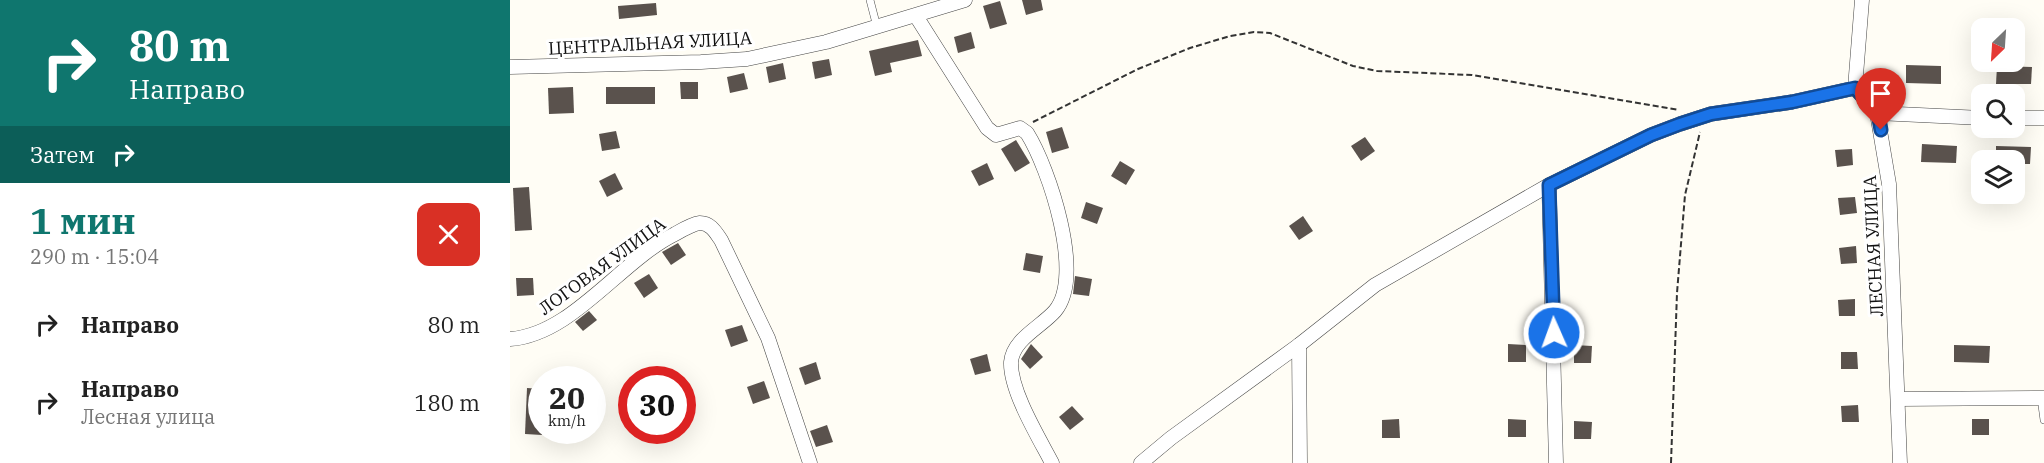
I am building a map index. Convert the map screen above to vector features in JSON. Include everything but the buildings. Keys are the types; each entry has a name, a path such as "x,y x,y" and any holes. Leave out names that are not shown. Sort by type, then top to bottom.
{"street":[{"name":"ЦЕНТРАЛЬНАЯ УЛИЦА","path":"510,67 747,59 826,42 965,0"},
{"path":"1862,0 1855,88 1878,113 1971,117"},
{"path":"916,16 987,128 1002,135 1016,129 1023,129 1034,146 1057,202 1065,269 1058,306 1016,348 1012,369 1019,393 1052,463"},
{"path":"1141,463 1375,285 1549,185 1651,135 1704,117 1792,102 1855,88"},
{"name":"ЛЕСНАЯ УЛИЦА","path":"1878,113 1889,184 1893,236 1900,463"},
{"path":"2025,118 2044,118"},
{"path":"1549,185 1556,463"},
{"name":"ЛОГОВАЯ УЛИЦА","path":"510,339 530,338 561,320 664,239 700,224 711,226 721,240 768,338 810,463"},
{"path":"1299,345 1300,463"},
{"path":"1898,399 2042,398"}],"lane":[{"path":"870,0 877,27"},
{"path":"2042,398 2044,420"}],"path":[{"path":"1023,129 1051,111 1138,69 1190,48 1230,36 1254,33 1270,33 1353,66 1377,71 1472,75 1681,110"},
{"path":"1671,463 1677,293 1685,195 1704,117"}],"route":[{"path":"1554,333 1549,185 1651,135 1711,114 1792,102 1855,88 1878,113 1881,130"}]}
